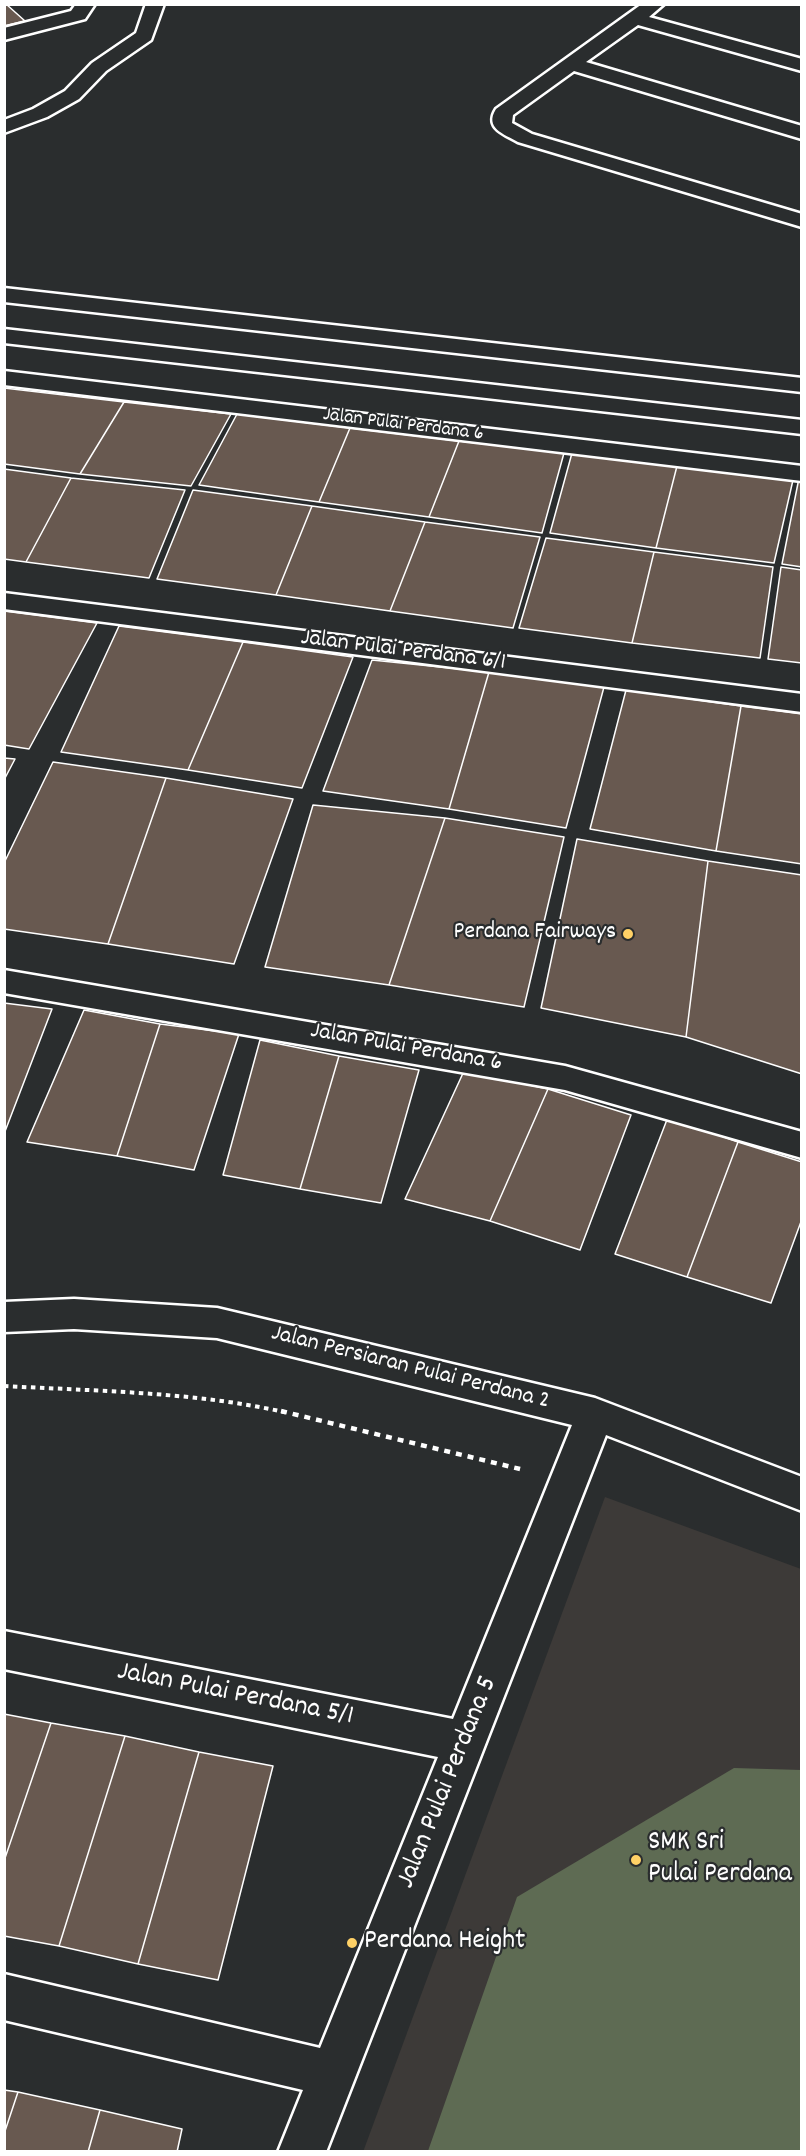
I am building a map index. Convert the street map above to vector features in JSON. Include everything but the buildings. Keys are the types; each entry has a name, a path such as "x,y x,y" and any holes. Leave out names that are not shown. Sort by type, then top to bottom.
{"street":[{"path":"4,33 78,15 86,4"},
{"path":"4,128 72,95 99,67 144,36 155,4"},
{"path":"655,4 503,113 502,125 525,138 801,220"},
{"path":"636,19 801,65"},
{"path":"571,64 801,133"},
{"path":"56,81 99,67"},
{"path":"4,118 27,99"},
{"path":"4,295 801,385"},
{"path":"4,336 801,427"},
{"name":"Jalan Pulai Perdana 6","path":"4,378 801,474"},
{"name":"Jalan Pulai Perdana 6/1","path":"4,601 801,703"},
{"name":"Jalan Pulai Perdana 6","path":"4,981 566,1078 801,1145"},
{"name":"Jalan Persiaran Pulai Perdana 2","path":"4,1317 74,1314 217,1323 595,1414 801,1494"},
{"name":"Jalan Pulai Perdana 5","path":"302,2151 595,1414"},
{"name":"Jalan Pulai Perdana 5/1","path":"4,1650 465,1742"},
{"path":"4,1997 333,2074"}],"path":[{"path":"4,1386 148,1394 263,1407 568,1481"}],"shaded area":[{"name":"SMK Sri Pulai Perdana","path":"605,1497 801,1569 801,2151 363,2152"}],"green space":[{"path":"734,1768 801,1770 801,2151 428,2151 517,1897"}],"place":[{"name":"Perdana Fairways","path":"628,934"},
{"name":"SMK Sri Pulai Perdana","path":"636,1860"},
{"name":"Perdana Height","path":"352,1943"}]}
